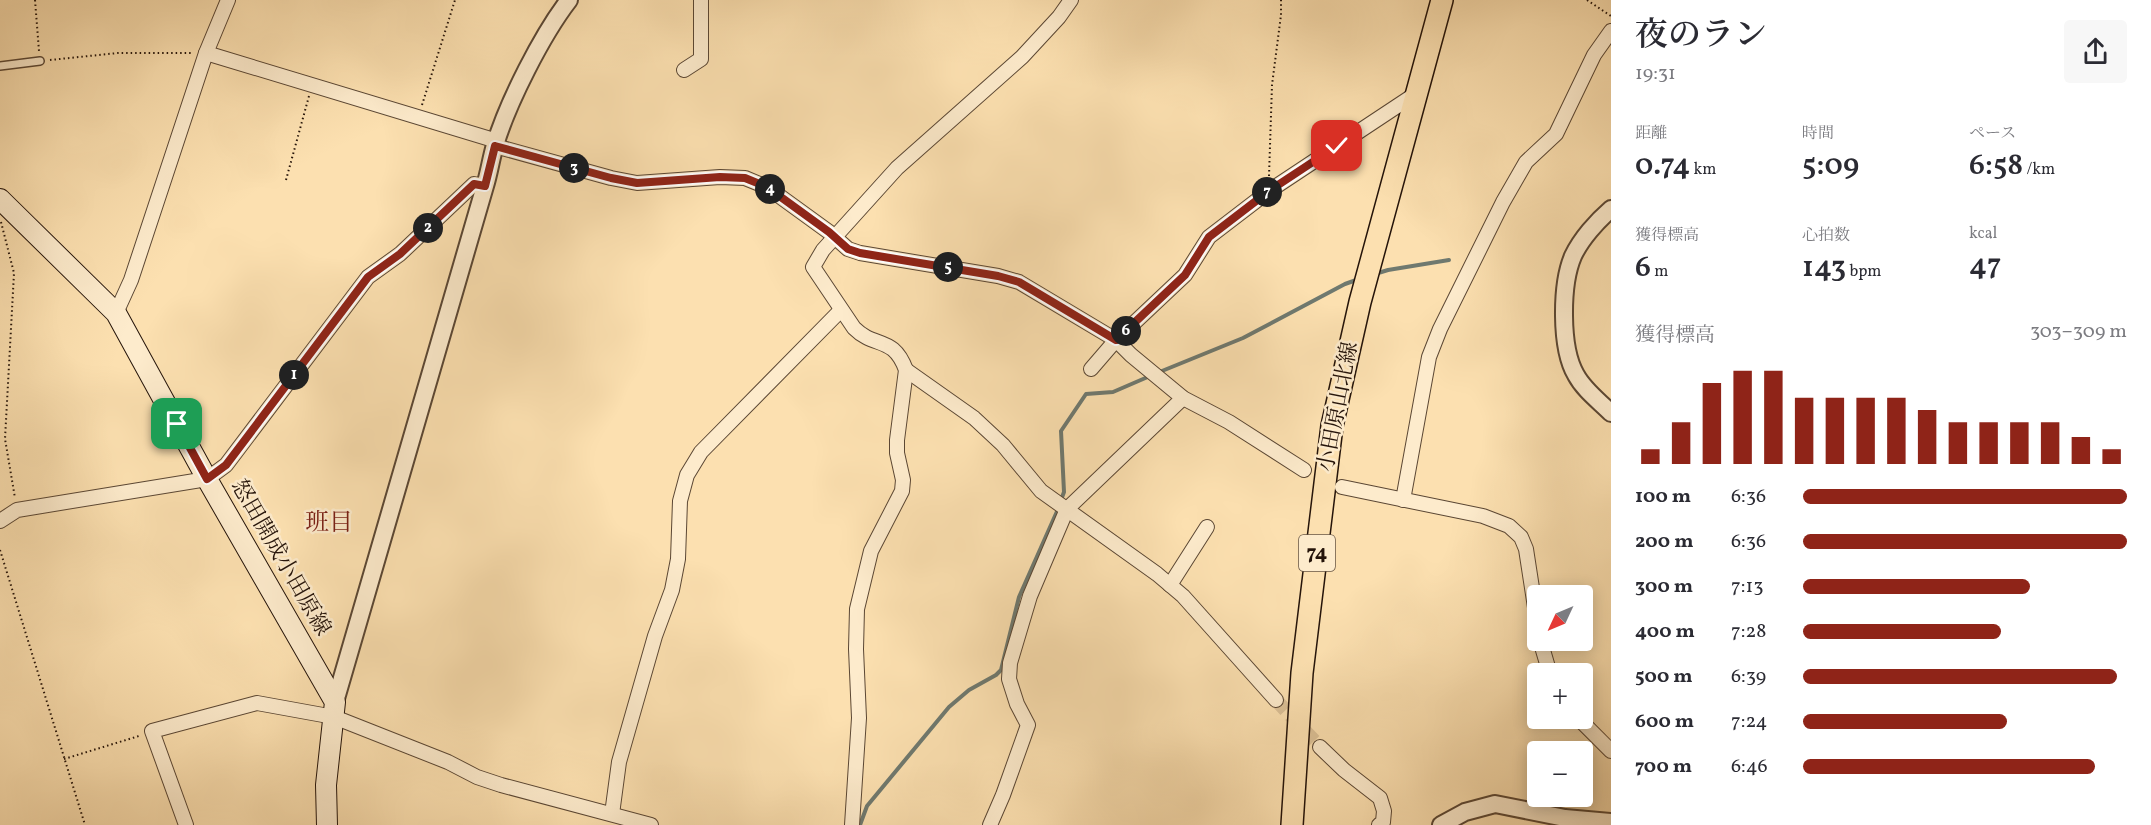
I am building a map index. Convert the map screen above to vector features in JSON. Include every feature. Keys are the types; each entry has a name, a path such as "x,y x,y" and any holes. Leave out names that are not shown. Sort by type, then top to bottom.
{"main road":[{"name":"小田原山北線","path":"1292,825 1302,674 1331,437 1367,276 1442,0"},
{"name":"怒田開成小田原線","path":"3,202 116,313 335,710"},
{"path":"327,825 326,785 335,710"}],"street":[{"path":"116,313 131,280 206,53 228,0"},
{"path":"335,710 496,143 534,58 555,18 569,0"},
{"path":"684,70 701,59 701,0"},
{"path":"852,825 859,718 857,609 871,551 902,491 903,480 897,453 897,440 906,370 902,360 892,348 862,336 841,310 813,267 823,250 914,152 1022,57 1059,17 1071,0"},
{"path":"1404,500 1428,357 1440,329 1503,202 1526,162 1556,134 1594,55 1611,32"},
{"path":"206,53 418,116 496,143 611,178 637,183 720,177 745,178 767,187 848,249 860,253 998,276 1019,282 1116,340 1183,398 1229,422 1304,470"},
{"path":"1090,369 1116,340 1185,275 1209,237 1269,191 1417,93"},
{"path":"0,521 17,510 207,479 226,465 368,277 400,254 474,184 485,186"},
{"path":"1611,209 1598,220 1573,256 1565,289 1568,354 1575,375 1590,393 1611,412"},
{"path":"612,814 619,762 655,636 672,590 678,560 680,501 687,474 701,452 841,310"},
{"path":"906,370 974,418 1003,445 1041,491 1157,574 1183,596 1276,700"},
{"path":"990,825 1004,795 1028,724 1017,704 1009,679 1010,663 1030,596 1067,509 1183,398"},
{"path":"1342,487 1483,516 1509,526 1521,537 1526,549 1532,585"},
{"path":"1170,585 1207,527"},
{"path":"186,825 152,732 257,703 335,710 477,777 501,786 651,825"},
{"path":"1589,729 1611,751"},
{"path":"1320,747 1344,770 1380,798 1384,811 1383,822 1379,825"},
{"path":"1441,825 1465,812 1495,804 1565,818 1611,822"}],"lane":[{"path":"0,66 40,62"}],"path":[{"path":"35,0 40,62 118,53 206,53"},
{"path":"418,116 455,0"},
{"path":"1269,191 1272,85 1281,0"},
{"path":"1587,0 1611,16"},
{"path":"286,180 313,84"},
{"path":"3,202 0,224 14,273 5,439 17,510"},
{"path":"0,550 86,825"},
{"path":"64,759 152,732"}],"waterway":[{"path":"1375,274 1449,260"},
{"path":"1157,373 1243,338 1345,284 1359,279"},
{"path":"1061,500 1064,492 1061,431 1086,394 1113,392 1150,376"},
{"path":"860,825 867,806 949,707 969,690 1001,670 1019,597 1059,507"}],"tunnel":[{"path":"1276,700 1320,747"}],"district":[{"name":"班目","path":"329,524"}],"route":[{"path":"177,424 207,479 226,465 368,277 400,254 474,184 485,186 495,146 637,183 720,177 745,178 767,187 829,232 848,249 860,253 998,276 1019,282 1116,340 1185,275 1209,237 1269,191 1337,146"}]}
